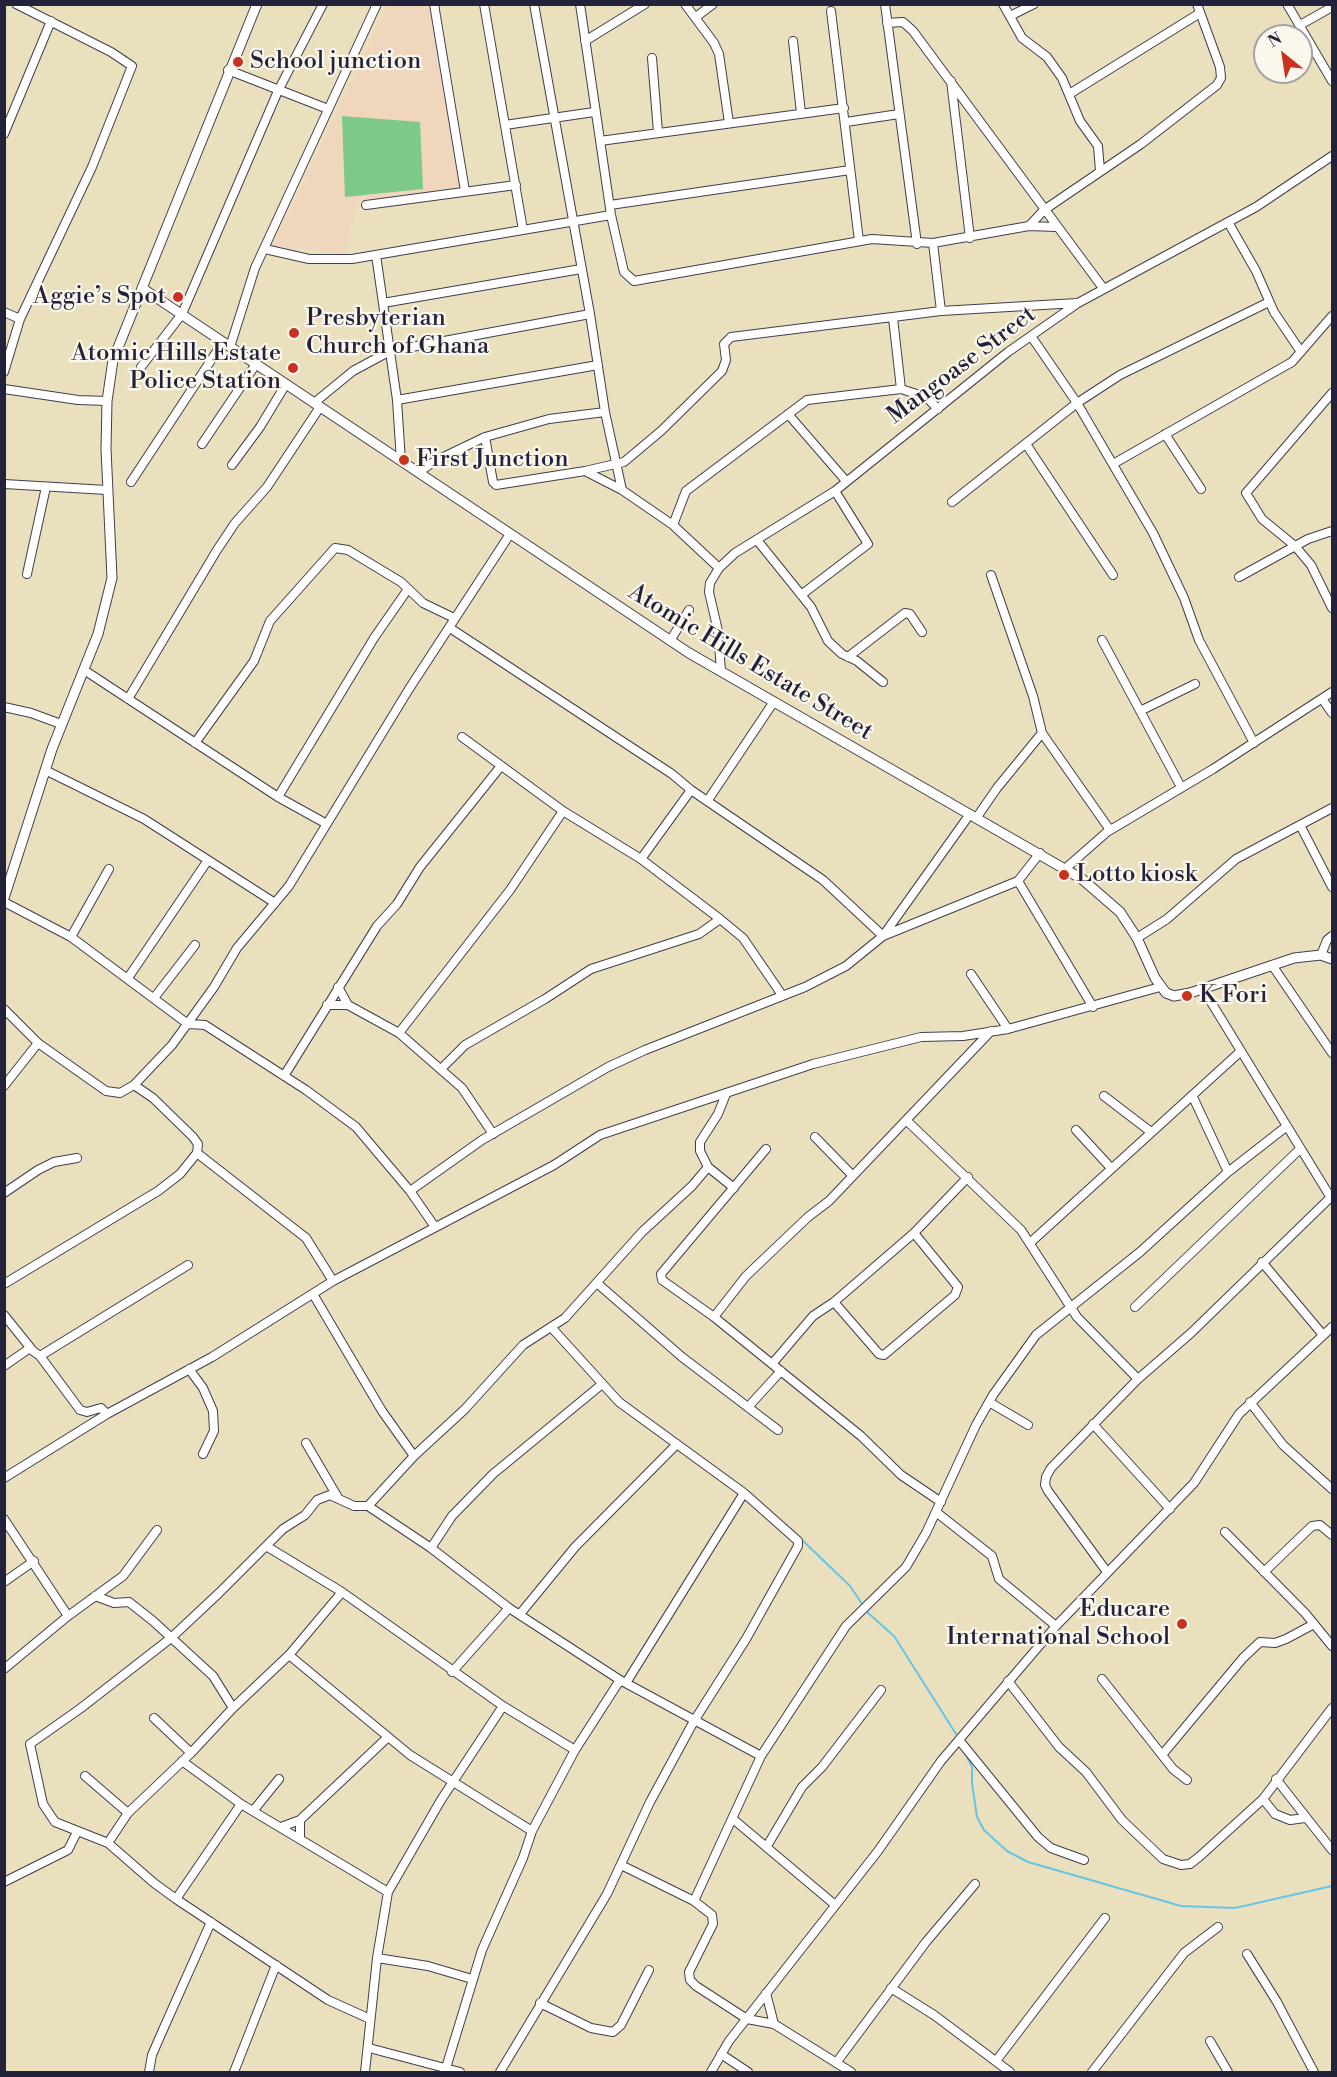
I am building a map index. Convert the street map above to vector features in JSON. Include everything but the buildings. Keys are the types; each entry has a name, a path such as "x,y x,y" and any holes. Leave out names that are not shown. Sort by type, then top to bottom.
{"street":[{"path":"4,372 20,319 92,167 132,66 16,4"},
{"path":"257,4 228,70 113,360 107,401 107,490 112,578 98,634 61,724 4,900 71,937 188,1024 205,1025 284,1076 356,1127 410,1191 435,1227"},
{"path":"141,367 182,314 278,91 323,4"},
{"path":"131,482 227,345 255,268 377,4"},
{"path":"434,4 465,191"},
{"path":"484,4 523,230"},
{"path":"534,4 571,222 590,314 605,412 622,490"},
{"path":"580,4 594,112 611,215 624,272 634,280 860,241 893,240 917,244 933,243 1029,226 1056,226"},
{"path":"585,41 645,4"},
{"path":"685,4 719,54 729,123"},
{"path":"696,17 713,4"},
{"path":"885,4 917,244"},
{"path":"1003,4 1022,38 1047,57 1071,93 1080,121 1098,146 1100,171"},
{"path":"1010,16 1034,4"},
{"path":"1287,4 1299,24"},
{"path":"1302,24 1332,7"},
{"path":"1029,226 1044,210 1141,144 1217,85 1221,78 1220,67 1198,9 1071,93"},
{"path":"831,12 860,241"},
{"path":"4,134 51,21"},
{"path":"887,23 903,22 913,31 951,79 1044,210 1103,288"},
{"path":"794,41 801,113"},
{"path":"1313,47 1332,80"},
{"path":"652,58 657,132"},
{"path":"228,70 328,109"},
{"path":"951,79 970,237"},
{"path":"600,141 844,108"},
{"path":"505,125 553,116 594,112"},
{"path":"846,122 899,114"},
{"name":"Mangoase Street","path":"719,568 757,540 835,491 1031,336 1078,303 1228,222 1301,178 1332,156"},
{"path":"610,205 850,170"},
{"path":"366,205 516,185"},
{"path":"265,249 287,256 328,261 611,215"},
{"path":"1228,222 1256,271 1269,302 1301,352"},
{"path":"933,243 941,311"},
{"path":"376,255 397,400 401,460"},
{"path":"383,303 581,269"},
{"name":"Atomic Hills Estate Street","path":"142,288 670,641 773,703 1066,868 1108,899 1137,938 1160,987"},
{"path":"952,502 1077,403 1120,375 1269,302"},
{"path":"486,436 493,482 496,485 505,486 585,471 616,464 630,457 661,431 722,371 726,360 724,344 726,339 941,311 1078,303"},
{"path":"4,312 20,319"},
{"path":"128,699 235,523 267,487 317,405 353,371 390,351 590,314"},
{"path":"1113,464 1292,362 1332,316"},
{"path":"893,318 901,389"},
{"path":"1031,336 1077,403 1154,533 1209,661 1254,743"},
{"path":"202,444 256,364"},
{"path":"397,400 598,365"},
{"path":"232,465 286,384"},
{"path":"4,389 78,400 107,401"},
{"path":"673,525 686,491 807,400 901,389 922,394 938,409"},
{"path":"1332,393 1246,493 1262,519 1295,546 1311,565 1332,608"},
{"path":"418,472 486,436 549,419 605,412"},
{"path":"788,414 846,481"},
{"path":"1165,434 1201,489"},
{"path":"1026,444 1113,575"},
{"path":"585,471 622,490 673,525 719,568 710,583 709,592 718,631 721,671"},
{"path":"4,484 107,490"},
{"path":"27,574 46,487"},
{"path":"801,595 868,544 835,491"},
{"path":"1239,577 1295,546 1332,531"},
{"path":"4,1009 38,1043 106,1091 120,1093 134,1085 158,1061 188,1024 237,948 300,869 450,628 454,618 510,534"},
{"path":"757,540 811,607 828,641 883,682"},
{"path":"195,743 255,661 270,621 330,551 341,547 348,550 408,589 423,603 454,618"},
{"path":"991,575 1033,696 1042,733 1110,830"},
{"path":"278,797 374,638 408,589"},
{"path":"670,641 689,610"},
{"path":"848,657 905,613 910,614 922,632"},
{"path":"450,628 672,774 691,790 823,880 883,936"},
{"path":"1102,640 1181,787"},
{"path":"84,670 278,797 326,824"},
{"path":"1140,711 1195,684"},
{"path":"1066,868 1095,840 1110,830 1254,743 1332,692"},
{"path":"1323,700 1332,712"},
{"path":"708,800 773,703"},
{"path":"4,707 31,712 61,724"},
{"path":"410,1191 493,1134 560,1094 645,1050 782,995 846,966 883,936 974,816 1042,733"},
{"path":"462,737 563,811 641,859 720,918 742,938 782,995"},
{"path":"284,1076 338,987 420,867 501,766"},
{"path":"45,770 120,805 275,903"},
{"path":"641,859 691,790"},
{"path":"1137,938 1167,919 1236,859 1332,808"},
{"path":"399,1033 510,890 563,811"},
{"path":"1300,825 1332,886"},
{"path":"883,936 1018,881 1040,854"},
{"path":"128,978 208,860"},
{"path":"71,937 109,869"},
{"path":"1018,881 1093,1007"},
{"path":"441,1069 465,1045 545,999 591,969 699,934 720,918"},
{"path":"1321,955 1327,940 1332,936"},
{"path":"154,998 195,945"},
{"path":"4,1478 107,1414 189,1369 333,1281 554,1166 600,1136 813,1064 921,1037 963,1036 1008,1029 1160,987 1174,996 1203,989 1272,965 1321,955 1332,959"},
{"path":"1272,965 1332,1053"},
{"path":"971,974 1008,1029"},
{"path":"338,987 348,1005"},
{"path":"1107,1572 1045,1485 1051,1468 1138,1379 1191,1333 1262,1262 1332,1197 1300,1149 1203,989"},
{"path":"327,1005 348,1005 399,1033 462,1088 493,1134"},
{"path":"714,1317 760,1262 808,1217 829,1202 991,1031"},
{"path":"4,1086 38,1043"},
{"path":"1031,1242 1241,1051"},
{"path":"4,1284 158,1191 180,1174 196,1153 198,1144 193,1137 153,1098 134,1085"},
{"path":"726,1094 718,1114 700,1143 702,1157 708,1167 734,1188"},
{"path":"1192,1095 1228,1172"},
{"path":"1104,1096 1151,1132"},
{"path":"906,1120 968,1177 1031,1242 1069,1306 1138,1379"},
{"path":"694,1901 761,1756 846,1626 906,1567 936,1512 989,1402 1036,1335 1069,1306 1140,1252 1228,1172 1287,1126"},
{"path":"1076,1130 1111,1168"},
{"path":"814,1137 853,1176"},
{"path":"766,1149 662,1274 662,1280 714,1317 861,1436 901,1474 941,1502"},
{"path":"1135,1307 1300,1149"},
{"path":"196,1153 306,1238 333,1281"},
{"path":"4,1193 54,1162 77,1158"},
{"path":"368,1506 414,1456 465,1409 523,1345 565,1318 598,1284 642,1232 692,1186 708,1167"},
{"path":"772,1364 813,1316 834,1302 914,1233 968,1177"},
{"path":"834,1302 879,1354 884,1355 956,1295 957,1287 914,1233"},
{"path":"1262,1262 1323,1335"},
{"path":"40,1356 188,1265"},
{"path":"598,1284 682,1357 778,1430"},
{"path":"313,1294 382,1411 414,1456"},
{"path":"4,1315 30,1348 40,1356 80,1410 87,1412 101,1408 107,1414"},
{"path":"711,2073 721,2054 766,1993 878,1851 959,1740 1008,1681 1056,1626 1194,1483 1226,1431 1250,1402 1332,1327"},
{"path":"500,2073 607,1894 650,1802 694,1721 746,1639 798,1546 798,1541 744,1493 619,1402 551,1328"},
{"path":"4,1366 30,1348"},
{"path":"189,1369 203,1388 213,1411 214,1431 203,1454"},
{"path":"749,1406 781,1371"},
{"path":"431,1548 452,1516 486,1480 601,1385"},
{"path":"989,1402 1028,1425"},
{"path":"1250,1402 1283,1445 1329,1479 1332,1489"},
{"path":"1093,1424 1170,1509"},
{"path":"306,1443 337,1496 354,1506 368,1506 431,1548 509,1608 623,1682 761,1756"},
{"path":"520,1614 575,1547 677,1444"},
{"path":"446,2068 472,1979 492,1924 523,1858 532,1831 575,1749 623,1682 744,1493"},
{"path":"337,1496 316,1500 305,1515 287,1526 171,1638 81,1708 30,1744 36,1782 45,1810 55,1822 108,1843 176,1899 328,2000 370,2019"},
{"path":"936,1512 986,1550 995,1559 999,1579 1056,1626"},
{"path":"4,1519 68,1616"},
{"path":"1323,1527 1332,1522"},
{"path":"1264,1572 1312,1526 1316,1524 1323,1527 1332,1535"},
{"path":"4,1669 68,1616 130,1570 157,1530"},
{"path":"1225,1532 1314,1624 1332,1646"},
{"path":"266,1546 342,1592 503,1706 575,1749"},
{"path":"4,1582 34,1562"},
{"path":"108,1843 128,1813 191,1754 233,1708 289,1655 342,1592"},
{"path":"95,1596 114,1603 132,1604 213,1676 233,1708"},
{"path":"452,1672 509,1608"},
{"path":"1162,1755 1243,1658 1260,1642 1275,1643 1314,1624"},
{"path":"289,1655 387,1738 452,1783 532,1831"},
{"path":"1102,1679 1162,1755 1187,1780"},
{"path":"1008,1681 1059,1747 1086,1772 1122,1820 1154,1852 1170,1862 1190,1864 1263,1799 1332,1708"},
{"path":"767,1846 802,1787 822,1767 881,1690"},
{"path":"365,2073 377,1958 388,1892 452,1783 503,1706"},
{"path":"154,1718 191,1754"},
{"path":"281,1827 300,1820 387,1738"},
{"path":"959,1740 1038,1837 1051,1848 1084,1860"},
{"path":"182,1761 241,1804 388,1892"},
{"path":"85,1776 128,1813"},
{"path":"253,1811 279,1779"},
{"path":"1276,1779 1332,1850"},
{"path":"1263,1799 1275,1814 1290,1820 1305,1818"},
{"path":"176,1899 241,1804"},
{"path":"734,1818 834,1904"},
{"path":"300,1820 300,1839"},
{"path":"4,1882 69,1850 77,1832"},
{"path":"621,1865 694,1901 712,1915 714,1920 689,1972 690,1980 747,2019 774,2024 851,2073"},
{"path":"836,2063 891,1988 975,1884"},
{"path":"996,2061 1105,1918"},
{"path":"149,2073 152,2055 212,1922"},
{"path":"1092,2073 1184,1953 1218,1927"},
{"path":"1247,1954 1277,2002 1314,2073"},
{"path":"377,1958 428,1966 472,1979"},
{"path":"234,2073 276,1965"},
{"path":"540,2003 591,2028 613,2032 621,2025 649,1970"},
{"path":"891,1988 1010,2073"},
{"path":"766,1993 774,2024"},
{"path":"1210,2041 1228,2073"},
{"path":"369,2048 460,2073"},
{"path":"721,2054 747,2073"}],"shaded area":[{"path":"387,5 429,5 462,188 357,202 345,254 273,246"}],"green space":[{"path":"342,116 420,122 423,189 345,197"}],"waterway":[{"path":"785,1524 796,1534"},
{"path":"800,1538 850,1586 862,1604"},
{"path":"867,1612 894,1636 956,1734"},
{"path":"965,1753 972,1767 977,1817 984,1830 1007,1851 1028,1862 1181,1906 1235,1908 1332,1886"}],"place":[{"name":"School junction","path":"238,62"},
{"name":"Aggie’s Spot","path":"178,297"},
{"name":"Presbyterian Church of Ghana","path":"294,333"},
{"name":"Atomic Hills Estate Police Station","path":"293,368"},
{"name":"First Junction","path":"404,460"},
{"name":"Lotto kiosk","path":"1064,875"},
{"name":"K Fori","path":"1187,996"},
{"name":"Educare International School","path":"1182,1624"}]}
